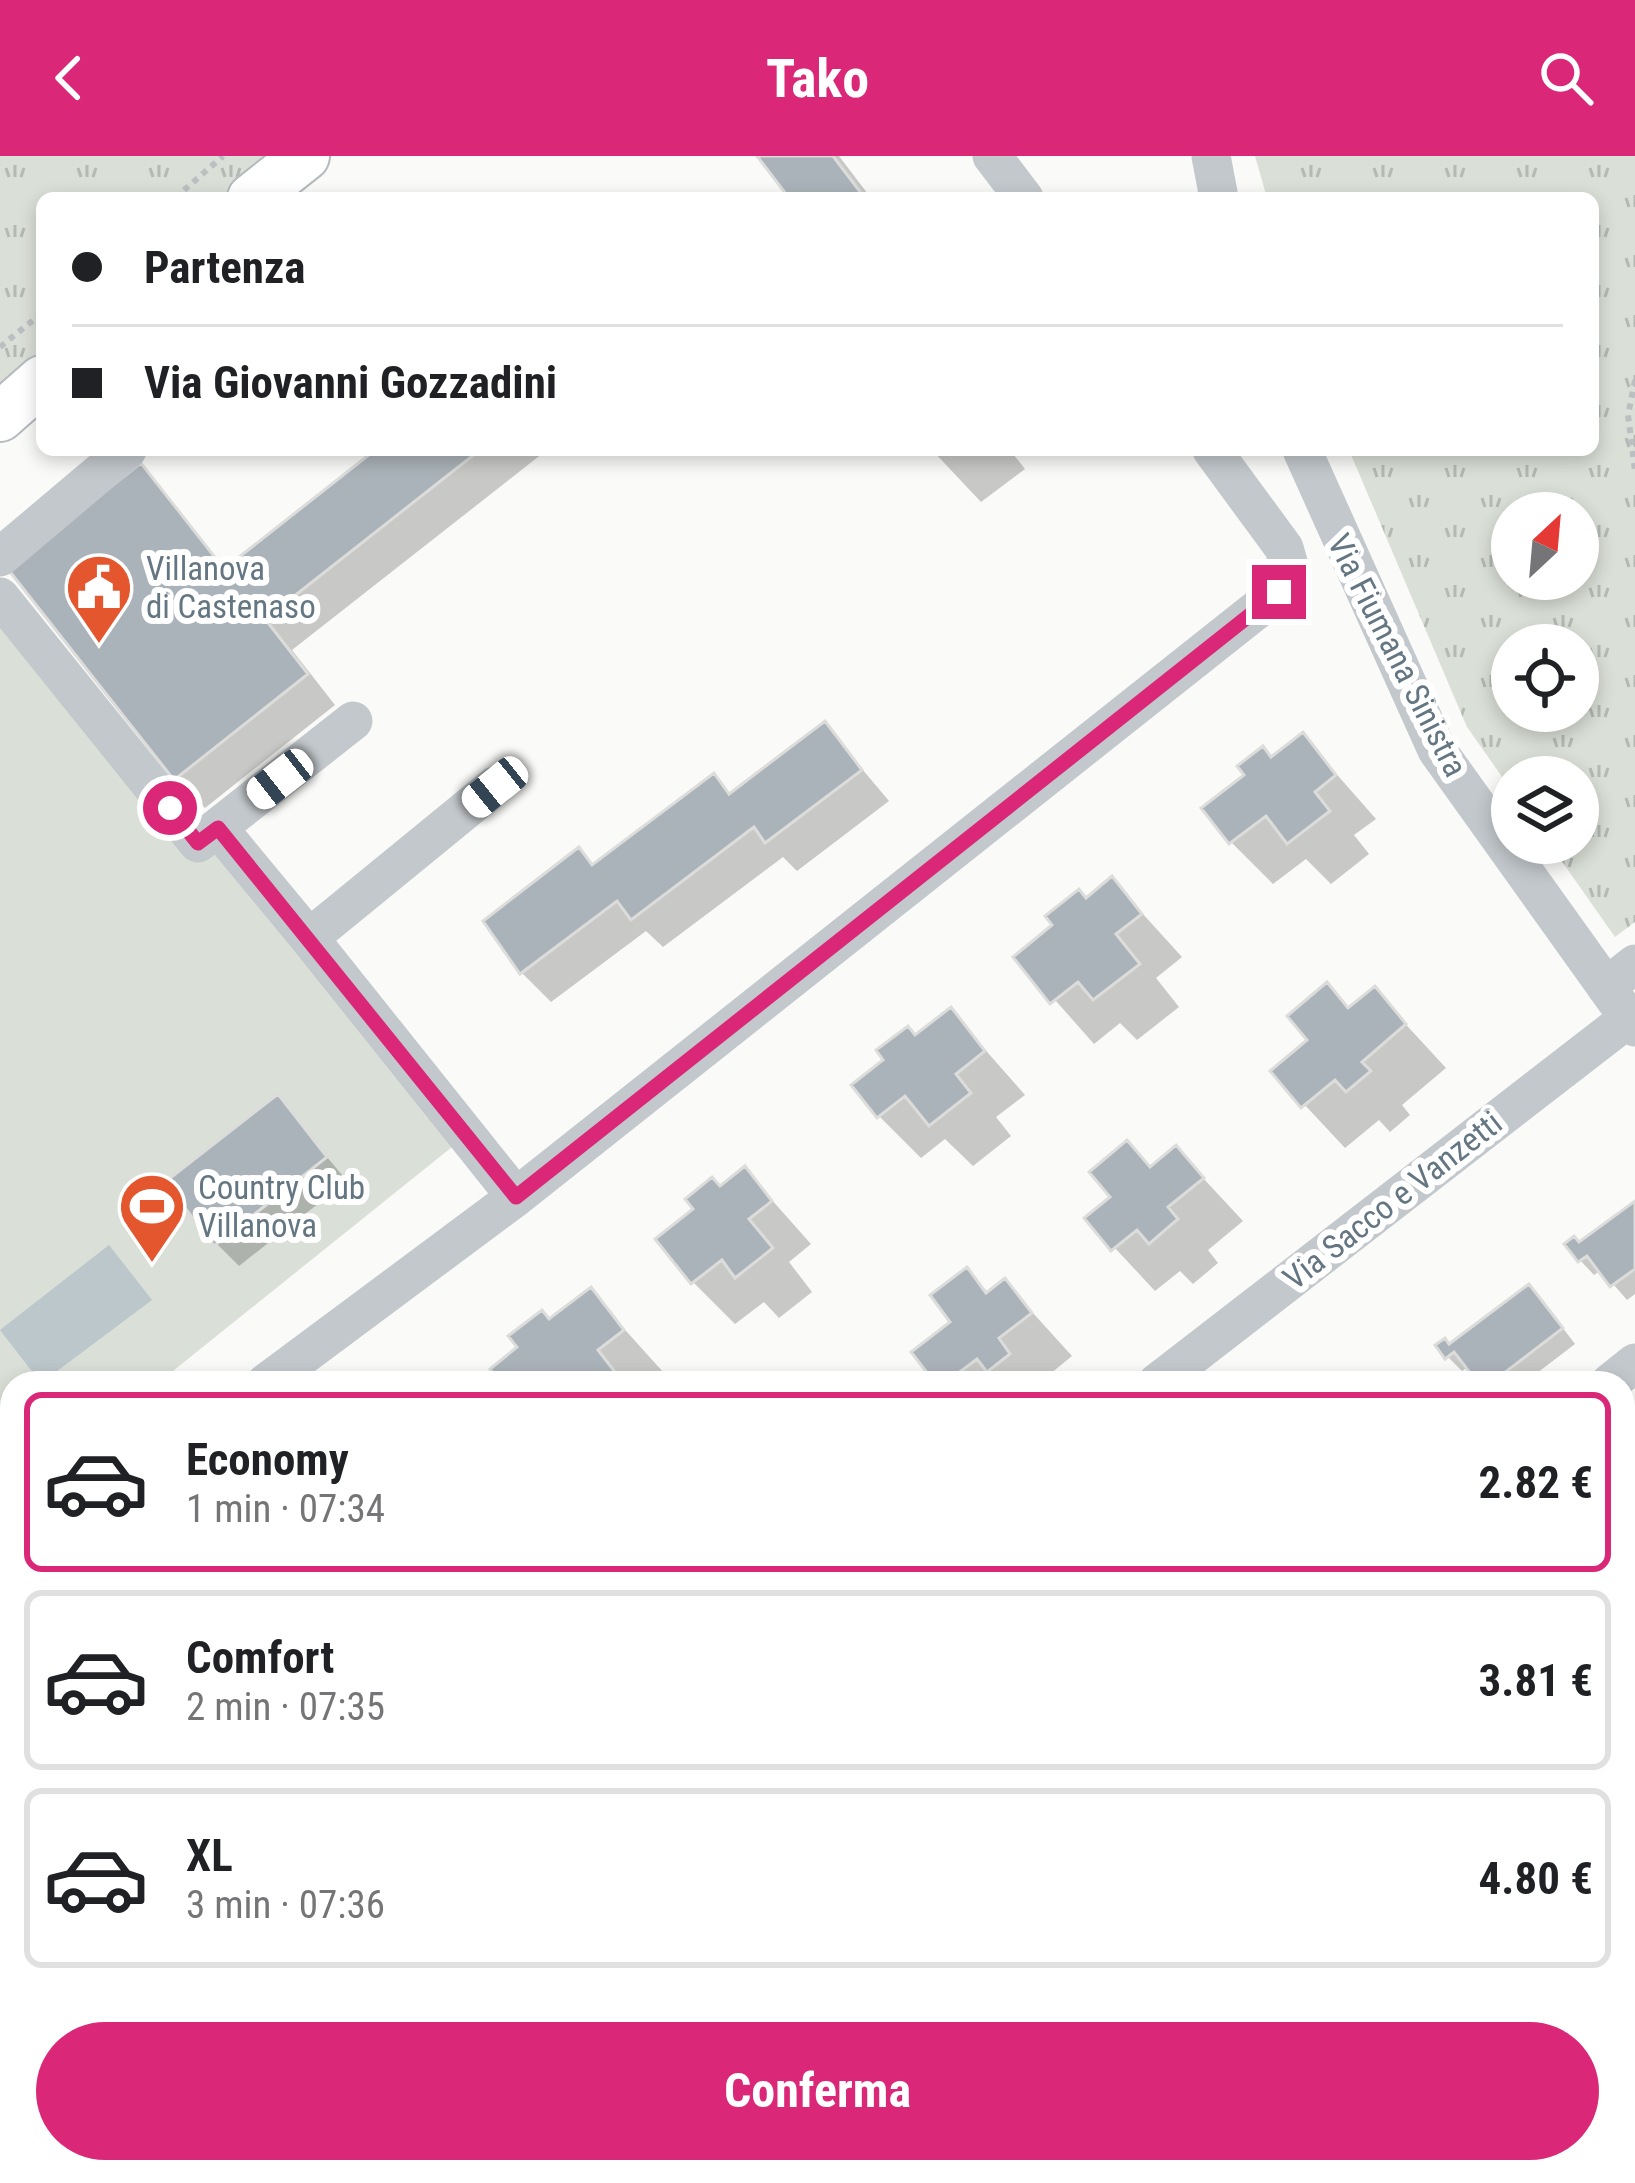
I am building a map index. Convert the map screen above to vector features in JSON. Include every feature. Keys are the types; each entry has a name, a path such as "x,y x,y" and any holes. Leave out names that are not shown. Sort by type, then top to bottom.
{"main road":[{"path":"259,192 304,156"},
{"path":"0,417 36,385"}],"street":[{"path":"992,156 1019,192"},
{"path":"1211,156 1219,192"},
{"path":"0,557 121,456"},
{"name":"Via Fiumana Sinistra","path":"516,1197 1279,592 1290,569 1284,548 1216,456"},
{"name":"Via Fiumana Sinistra","path":"1305,456 1437,749 1626,999"},
{"path":"0,597 198,843 353,721"},
{"path":"309,938 495,787"},
{"path":"218,828 516,1197 282,1371"},
{"name":"Via Sacco e Vanzetti","path":"1172,1371 1626,999"}],"path":[{"path":"182,192 223,156"},
{"path":"0,347 36,318"},
{"path":"1635,380 1628,415 1635,471"}],"green space":[{"path":"0,156 299,156 255,192 36,192 36,369 0,398"},
{"path":"1255,156 1635,156 1635,922 1615,937 1564,864 1599,864 1599,756 1491,756 1491,761 1467,727 1352,456 1599,456 1599,192 1265,192"},
{"name":"Country Club Villanova","path":"0,581 452,1147 173,1371 0,1371"}],"shaded area":[{"path":"109,1245 152,1300 57,1371 32,1371 0,1330"}],"building":[{"path":"757,156 833,156 860,192 784,192"},
{"path":"367,456 472,456 265,619 308,674 174,780 7,568 141,463 224,569"},
{"path":"825,721 862,770 765,843 754,827 631,920 617,901 520,974 483,921 579,847 592,865 714,773 729,794"},
{"path":"1303,732 1336,775 1315,792 1330,811 1287,844 1266,816 1229,844 1201,808 1244,775 1237,766 1263,746 1271,757"},
{"path":"1112,876 1142,914 1116,934 1140,964 1093,1000 1078,982 1050,1004 1013,957 1052,925 1045,916 1079,889 1086,898"},
{"path":"1327,982 1348,1008 1375,986 1406,1024 1362,1062 1371,1071 1346,1092 1335,1080 1301,1108 1270,1071 1307,1040 1287,1016"},
{"path":"951,1007 985,1051 956,1074 971,1093 929,1126 905,1096 877,1118 851,1085 883,1060 876,1050 908,1026 915,1035"},
{"path":"278,1094 327,1157 214,1246 165,1182"},
{"path":"1127,1140 1150,1167 1176,1145 1204,1178 1168,1207 1178,1219 1149,1244 1137,1230 1111,1251 1084,1218 1110,1197 1089,1172"},
{"path":"745,1166 772,1201 749,1219 773,1248 735,1278 722,1260 691,1284 655,1239 693,1209 685,1199 712,1177 720,1186"},
{"path":"1635,1201 1635,1269 1610,1287 1587,1256 1578,1262 1564,1244 1574,1236 1579,1242"},
{"path":"967,1267 986,1293 1005,1278 1032,1313 999,1338 1010,1354 988,1371 977,1359 961,1371 926,1371 911,1352 950,1322 930,1295"},
{"path":"1529,1284 1563,1328 1507,1371 1469,1371 1454,1352 1445,1359 1435,1345 1445,1338 1449,1344"},
{"path":"591,1287 624,1330 598,1350 614,1371 492,1371 517,1347 508,1336 542,1310 549,1319"}],"place":[{"name":"Villanova di Castenaso","path":"99,646"},
{"name":"Country Club Villanova","path":"152,1265"}],"route":[{"path":"170,808 198,843 218,828 516,1197 616,1113 1279,592"}]}
